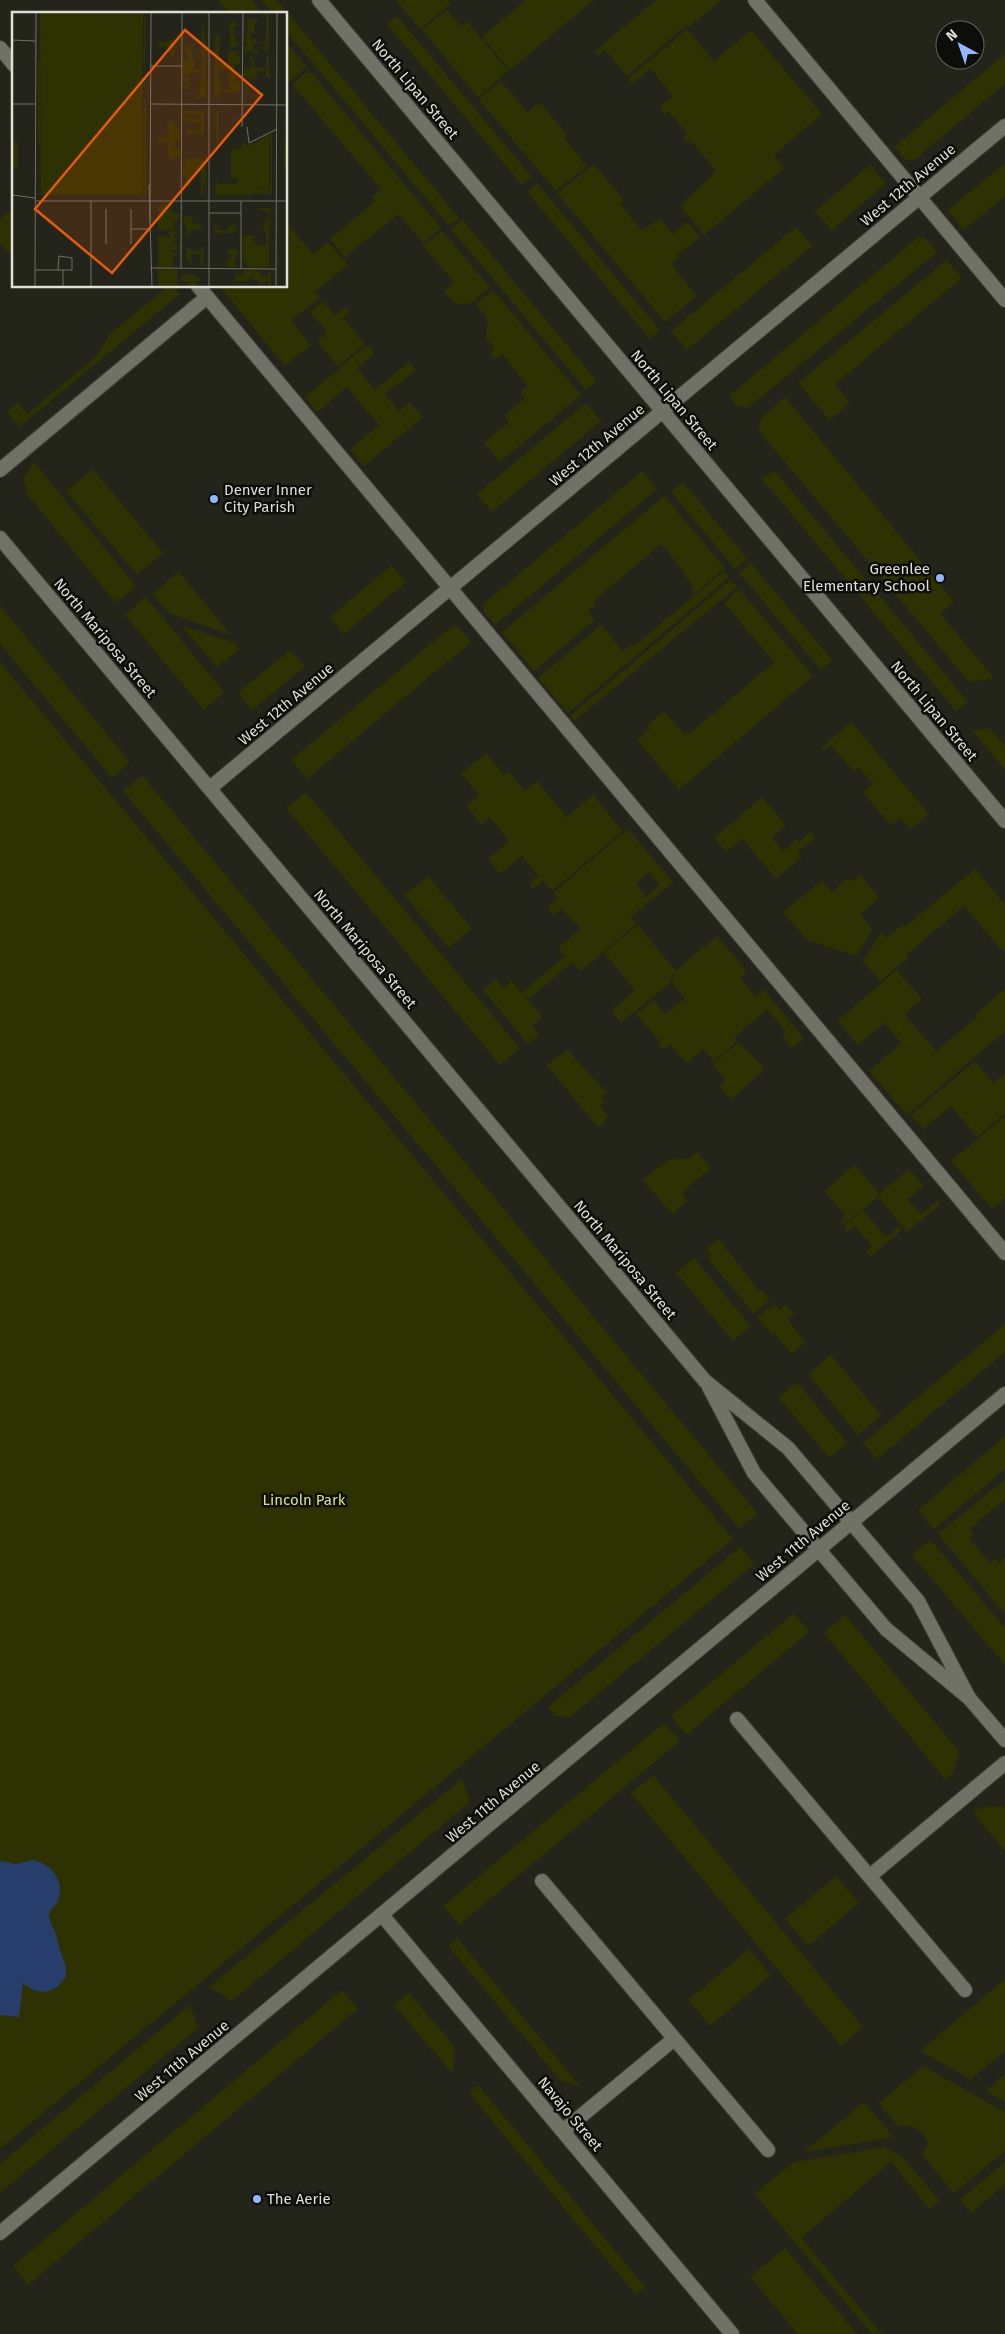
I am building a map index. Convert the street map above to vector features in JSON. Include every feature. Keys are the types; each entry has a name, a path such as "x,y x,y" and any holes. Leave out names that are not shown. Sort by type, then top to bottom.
{"street":[{"name":"North Lipan Street","path":"319,0 1005,821"},
{"path":"755,0 1005,300"},
{"path":"0,48 12,63"},
{"name":"West 12th Avenue","path":"210,788 1005,126"},
{"path":"0,470 203,292 1005,1253"},
{"name":"North Mariposa Street","path":"0,538 705,1381 788,1448 918,1602 969,1698"},
{"name":"North Mariposa Street","path":"705,1381 754,1473 886,1629 969,1698 1005,1740"},
{"name":"West 11th Avenue","path":"0,2234 1005,1394"},
{"path":"737,1719 965,1990"},
{"path":"870,1876 1005,1764"},
{"path":"542,1881 768,2150"},
{"name":"Navajo Street","path":"382,1914 732,2334"},
{"path":"563,2131 674,2039"}],"green space":[{"path":"218,0 252,0 261,12 228,12"},
{"path":"261,0 277,0 287,12 270,12"},
{"path":"396,0 448,0 451,4 420,29"},
{"path":"526,0 594,0 510,70 482,37"},
{"path":"656,0 722,0 689,27 687,25 627,76 605,50 598,56 594,52"},
{"path":"447,10 461,26 467,21 508,71 478,97 422,30"},
{"path":"288,13 459,218 448,225 288,33"},
{"path":"397,16 532,177 522,185 387,24"},
{"path":"687,29 714,61 751,30 822,114 774,155 784,168 704,235 680,206 716,171 691,141 688,143 683,137 687,134 668,111 665,114 659,107 673,96 651,69 632,84 628,79"},
{"path":"288,44 307,67 288,82"},
{"path":"1005,54 1005,84 914,160 905,160 894,147"},
{"path":"309,70 441,228 423,243 398,214 345,257 330,239 375,201 372,197 381,189 292,84"},
{"path":"501,81 527,112 540,102 568,136 565,139 587,166 556,191 478,99"},
{"path":"1005,163 1005,196 964,230 948,210"},
{"path":"594,164 624,200 620,204 642,230 660,219 673,234 687,222 700,237 677,255 679,258 671,264 697,296 665,322 557,193"},
{"path":"870,165 886,184 831,230 815,211"},
{"path":"537,183 660,330 650,339 527,192"},
{"path":"12,209 12,257 0,243 0,219"},
{"path":"462,219 597,381 586,390 451,229"},
{"path":"288,224 313,254 328,242 348,265 315,292 320,298 291,321 311,345 285,366 221,288 288,288"},
{"path":"796,227 812,246 687,350 671,331"},
{"path":"442,231 490,287 468,305 454,303 444,291 454,282 423,246"},
{"path":"917,238 925,238 937,252 748,408 736,405 729,396"},
{"path":"947,260 962,278 835,384 850,403 829,420 798,383"},
{"path":"166,288 175,288 180,294 19,427 7,412 18,403 27,414 98,355 109,335"},
{"path":"493,290 581,395 500,462 484,443 509,422 504,416 525,398 520,392 527,385 502,354 494,360 489,354 495,349 486,338 487,318 476,304"},
{"path":"323,301 335,315 345,307 350,312 343,318 365,344 338,366 317,341 327,332 310,312"},
{"path":"367,345 374,353 357,368 375,390 409,362 416,370 385,394 399,411 410,402 423,417 364,466 350,450 379,425 347,387 317,412 305,397"},
{"path":"785,397 954,601 940,613 994,678 969,682 758,430 761,418"},
{"path":"586,403 601,421 492,512 477,494"},
{"path":"34,462 136,586 116,603 27,494 24,478"},
{"path":"93,469 163,553 137,575 66,491"},
{"path":"774,470 968,702 956,711 762,479"},
{"path":"642,471 657,489 495,625 484,612 483,604"},
{"path":"683,482 747,559 735,569 671,492"},
{"path":"664,496 725,568 694,594 690,589 693,586 684,575 685,573 661,544 594,601 596,604 588,611 595,620 534,671 502,632"},
{"path":"751,563 832,660 821,670 739,573"},
{"path":"392,565 406,582 344,634 330,617"},
{"path":"724,571 729,577 568,713 538,678 601,625 623,651 631,644 634,646"},
{"path":"179,572 231,635 169,613 152,594"},
{"path":"731,580 737,587 574,721 570,716"},
{"path":"739,589 813,676 679,790 637,740 650,729 647,725 664,711 683,733 690,733 774,662 724,603"},
{"path":"146,597 224,692 204,710 125,615"},
{"path":"0,606 130,762 112,778 0,644"},
{"path":"181,625 234,643 239,649 217,667"},
{"path":"451,627 458,627 471,642 307,779 291,760"},
{"path":"290,650 305,667 252,710 238,693"},
{"name":"Lincoln Park","path":"0,662 733,1539 0,2149"},
{"path":"851,722 929,814 911,829 900,818 891,826 863,792 873,784 859,767 854,772 831,745 823,751 821,748"},
{"path":"990,728 1005,746 1005,770 973,731"},
{"path":"486,753 504,775 509,772 525,791 537,781 567,817 593,795 623,831 552,891 543,881 533,889 529,883 538,875 522,856 500,874 488,859 509,841 490,818 482,825 466,806 479,795 461,774"},
{"path":"142,775 758,1514 739,1529 123,791"},
{"path":"306,792 520,1048 500,1065 286,808"},
{"path":"762,797 786,825 772,837 783,851 797,839 799,842 810,832 815,838 798,852 802,857 776,879 742,839 726,852 714,838"},
{"path":"628,829 673,882 651,901 647,896 660,885 649,872 636,884 650,901 631,917 636,924 581,971 572,962 529,999 522,992 565,956 558,947 580,929 562,909 554,915 547,907 558,899 553,893"},
{"path":"975,869 1005,904 1005,954 964,906 906,955 908,958 880,981 863,961 881,932 886,938 902,925 905,927"},
{"path":"860,875 879,898 860,914 873,930 856,956 807,940 783,912 822,880 832,892 848,878 851,882"},
{"path":"428,876 472,928 449,948 404,895"},
{"path":"638,925 675,970 670,983 621,1023 611,1011 635,990 604,953"},
{"path":"717,936 747,971 740,978 756,997 764,990 804,1038 792,1048 782,1036 786,1032 767,1009 734,1038 737,1041 714,1061 703,1049 686,1063 670,1044 663,1050 658,1044 660,1042 636,1014 654,1000 666,1014 685,998 672,983 675,971"},
{"path":"897,970 922,999 904,1014 936,1051 977,1017 976,1014 1005,989 1005,1031 907,1115 869,1071 901,1043 884,1023 858,1045 837,1021"},
{"path":"496,979 503,988 512,981 542,1017 532,1026 539,1035 528,1044 483,990"},
{"path":"739,1042 765,1069 731,1100 719,1086 726,1080 712,1064"},
{"path":"567,1049 608,1092 601,1097 605,1102 600,1106 607,1115 606,1121 598,1127 547,1066"},
{"path":"975,1061 993,1083 1005,1073 1005,1113 977,1137 951,1106 923,1129 911,1115"},
{"path":"1005,1116 1005,1198 992,1209 951,1161"},
{"path":"697,1152 711,1168 682,1194 687,1201 672,1214 643,1180 669,1159 690,1158"},
{"path":"855,1165 879,1193 876,1196 878,1198 842,1225 840,1222 846,1216 824,1191"},
{"path":"909,1169 924,1186 908,1199 921,1214 937,1201 940,1205 907,1232 877,1196"},
{"path":"863,1210 886,1237 899,1226 902,1230 870,1257 866,1252 872,1246 855,1226 847,1232 843,1227"},
{"path":"718,1238 759,1291 762,1290 770,1300 754,1314 708,1259 712,1255 706,1248"},
{"path":"694,1258 751,1326 733,1341 676,1273"},
{"path":"774,1304 779,1310 786,1304 794,1314 788,1320 806,1342 791,1354 774,1333 772,1335 757,1317"},
{"path":"1005,1324 1005,1352 877,1459 863,1443"},
{"path":"831,1355 881,1415 858,1435 808,1374"},
{"path":"797,1382 847,1443 829,1458 779,1398"},
{"path":"1005,1436 1005,1469 934,1529 918,1510"},
{"path":"1005,1479 1005,1499 970,1528 974,1534 969,1538 990,1563 995,1559 999,1563 1005,1557 1005,1614 938,1534"},
{"path":"931,1540 1005,1628 1005,1665 912,1555"},
{"path":"740,1547 755,1564 570,1717 556,1716 548,1707"},
{"path":"794,1613 809,1632 686,1735 671,1716"},
{"path":"845,1615 959,1751 953,1774 946,1780 824,1633"},
{"path":"664,1723 680,1741 459,1925 443,1906"},
{"path":"653,1775 863,2027 841,2046 631,1793"},
{"path":"462,1779 470,1802 232,2001 209,1987"},
{"path":"1003,1806 1005,1808 1005,1851 973,1813 980,1807"},
{"path":"836,1876 859,1903 808,1946 785,1919"},
{"path":"457,1938 580,2086 561,2081 448,1946"},
{"path":"749,1949 771,1975 710,2026 688,2000"},
{"path":"1005,1979 1005,2051 971,2079 920,2051"},
{"path":"342,1990 358,2009 28,2285 13,2266"},
{"path":"409,1993 455,2047 453,2074 394,2005"},
{"path":"190,2005 198,2028 0,2193 0,2164"},
{"path":"923,2066 1005,2112 1005,2151 954,2193 922,2155 928,2143 923,2134 916,2128 897,2125 879,2103"},
{"path":"1005,2074 1005,2102 986,2091"},
{"path":"478,2085 645,2287 636,2295 469,2093"},
{"path":"864,2102 894,2137 804,2152"},
{"path":"885,2147 902,2156 940,2201 930,2209 891,2162 801,2238 882,2334 872,2334 754,2194 794,2162"},
{"path":"1005,2162 1005,2184 971,2213 960,2200"},
{"path":"785,2248 857,2334 798,2334 750,2277"}],"water":[{"path":"33,1860 51,1869 60,1887 58,1901 49,1917 65,1964 66,1976 57,1987 46,1992 35,1990 23,1983 19,2017 0,2015 0,1861 16,1864"}],"place":[{"name":"Denver Inner City Parish","path":"214,499"},
{"name":"Greenlee Elementary School","path":"940,578"},
{"name":"The Aerie","path":"257,2199"}]}
